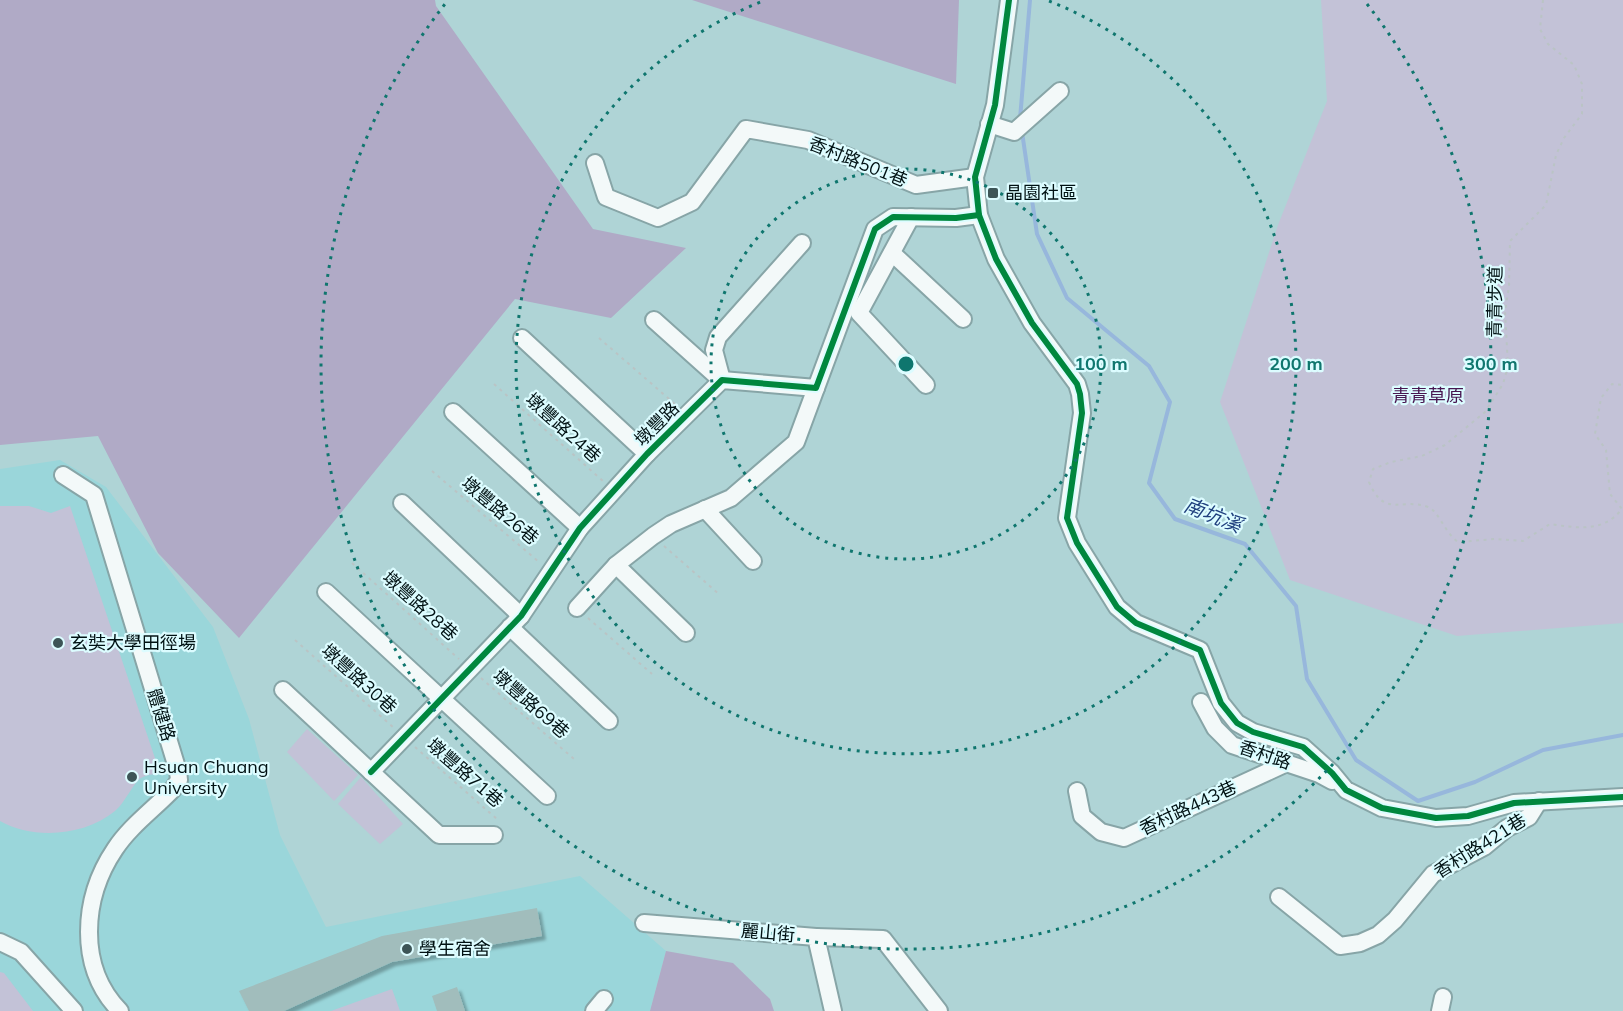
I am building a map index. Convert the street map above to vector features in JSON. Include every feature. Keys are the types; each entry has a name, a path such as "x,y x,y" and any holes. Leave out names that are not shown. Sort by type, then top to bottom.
{"street":[{"path":"1009,0 995,105 975,177 979,215 996,259 1032,323 1077,384 1082,412 1067,518 1077,543 1117,608 1137,623 1200,650 1221,703 1237,723 1253,732 1303,747 1346,789"},
{"path":"989,124 1014,132 1060,91"},
{"name":"香村路501巷","path":"595,163 606,197 658,218 692,202 746,129 808,140 916,185 975,177"},
{"path":"577,608 616,565 653,536 671,524 731,498 796,442 874,229 893,217 956,218 979,215"},
{"path":"910,217 859,313 926,385"},
{"path":"722,380 714,350 718,337 802,243"},
{"path":"892,253 963,319"},
{"path":"654,320 722,380 816,388"},
{"path":"522,338 647,454"},
{"name":"墩豐路","path":"371,772 516,622 580,528 647,454 722,380"},
{"path":"453,412 580,528"},
{"name":"體健路","path":"63,475 94,495 178,771 178,780 173,789 116,848 100,877 91,908 88,929 92,964 107,998 120,1011"},
{"path":"402,503 609,721"},
{"path":"705,509 753,561"},
{"path":"616,565 686,633"},
{"path":"326,592 547,796"},
{"path":"283,690 439,835 496,828"},
{"name":"香村路","path":"1201,702 1215,728 1232,745 1319,774 1382,808 1436,818 1468,816 1514,803 1623,797"},
{"name":"香村路443巷","path":"1077,791 1082,816 1101,832 1124,838 1287,763"},
{"name":"香村路421巷","path":"1279,897 1341,946 1360,943 1378,935 1395,920 1433,874 1484,848 1507,828 1529,817 1539,801"},
{"name":"麗山街","path":"644,923 816,937 833,1011"},
{"path":"816,937 884,939 939,1011"},
{"path":"0,942 21,952 74,1011"}],"path":[{"path":"599,338 687,415"},
{"path":"653,536 720,595"},
{"path":"577,608 652,674"}],"shaded area":[{"path":"0,0 435,0 436,6 593,229 686,248 611,318 515,299 239,638 158,553 98,436 0,445"},
{"path":"692,0 959,0 956,84"},
{"name":"Hsuan Chuang University","path":"60,460 106,487 213,627 249,719 280,835 326,927 580,876 666,951 650,1011 0,1011 0,469"},
{"path":"666,951 733,963 770,999 774,1011 650,1011"}],"green space":[{"name":"青青草原","path":"1321,0 1623,0 1623,623 1457,636 1290,580 1220,402 1278,225 1327,101"},
{"name":"玄奘大學田徑場","path":"0,506 29,506 51,513 70,506 160,773 141,778 119,807 103,819 74,830 43,833 13,827 0,821"},
{"path":"307,729 358,775 334,801 287,752"},
{"path":"361,777 403,824 380,844 338,804"},
{"path":"0,972 4,973 33,1011 0,1011"},
{"path":"392,989 400,1011 331,1011"}],"building":[{"name":"學生宿舍","path":"537,908 542,936 392,962 284,1011 249,1011 239,991 382,936"},
{"path":"457,987 465,1011 437,1011 432,996"}],"waterway":[{"name":"南坑溪","path":"1020,119 1030,0"},
{"name":"南坑溪","path":"1022,132 1037,234 1067,298 1149,366 1170,402 1149,483 1175,519 1245,544 1296,606 1307,679 1356,760 1418,801 1475,782 1543,750 1623,735"}],"cycle path":[{"path":"1009,0 995,105 975,177 979,215 996,259 1032,323 1077,384 1082,413 1067,518 1077,543 1117,607 1136,623 1200,650 1221,703 1237,723 1253,732 1303,747 1332,773 1346,790 1382,808 1436,818 1468,816 1514,803 1623,797"},
{"path":"371,772 521,616 580,528 647,454 722,380 816,388 875,229 893,217 956,218 979,215"}],"place":[{"name":"晶園社區","path":"993,193"},
{"name":"玄奘大學田徑場","path":"58,643"},
{"name":"Hsuan Chuang University","path":"132,777"},
{"name":"學生宿舍","path":"407,949"}]}
